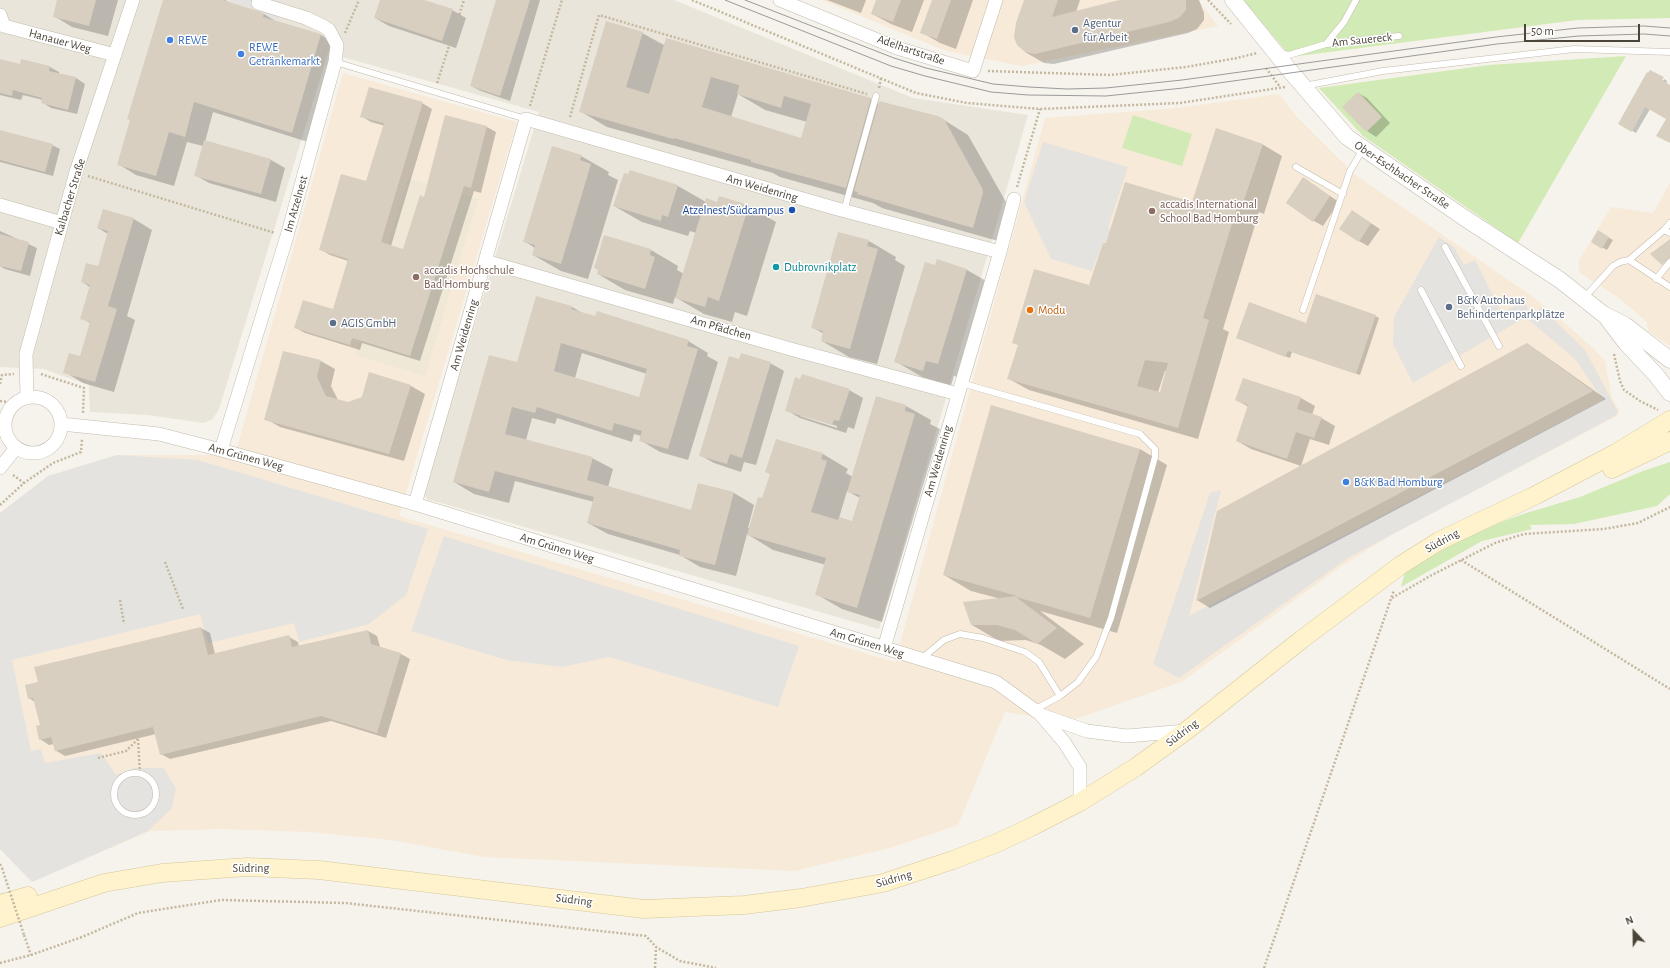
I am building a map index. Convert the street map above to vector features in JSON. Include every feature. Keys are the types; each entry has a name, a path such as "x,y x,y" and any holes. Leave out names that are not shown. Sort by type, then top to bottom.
{"main road":[{"name":"Südring","path":"0,918 104,883 162,873 247,867 319,870 644,909 744,905 801,898 883,883 953,860 997,842 1032,827 1080,802 1136,767 1186,731 1301,640 1401,565 1439,541 1534,496 1616,453 1670,420"},
{"path":"1534,496 1574,486 1670,442"},
{"path":"0,904 29,896 104,883"}],"street":[{"name":"Kalbacher Straße","path":"21,400 26,354 76,172 134,0"},
{"name":"Adelhartstraße","path":"780,0 897,48 973,70"},
{"path":"973,70 996,0"},
{"name":"Ober-Eschbacher Straße","path":"1233,0 1303,86 1347,137 1463,217 1560,280 1603,314"},
{"path":"258,3 320,24 329,30 337,46"},
{"name":"Hanauer Weg","path":"1,23 115,55"},
{"name":"Im Atzelnest","path":"221,450 287,236 335,62 337,46"},
{"name":"Am Weidenring","path":"415,504 526,119 844,211 1000,252"},
{"name":"Am Weidenring","path":"884,648 1000,252 1014,199"},
{"path":"0,205 62,223"},
{"name":"Am Pfädchen","path":"485,261 794,350 959,389"},
{"path":"1603,314 1625,325 1670,360"},
{"path":"1603,314 1626,343 1656,375 1670,393"},
{"path":"37,398 46,401 56,411 61,424 60,433 50,448 33,454 16,448 8,438 4,426 10,409 21,400 37,398"},
{"name":"Am Grünen Weg","path":"61,424 159,434 221,450 415,504 996,682 1037,712 1064,742 1080,767 1080,802"},
{"path":"0,468 16,448"},
{"name":"Am Grünen Weg","path":"1037,712 1087,731 1127,736 1186,731"}],"lane":[{"name":"Am Sauereck","path":"1326,44 1344,22 1356,0"},
{"name":"Am Sauereck","path":"1276,53 1289,55 1326,44 1399,36"},
{"path":"1303,86 1383,71 1574,49 1670,52"},
{"path":"335,62 526,119"},
{"path":"844,211 876,96"},
{"path":"1303,310 1350,171 1363,149"},
{"path":"1296,167 1343,194"},
{"path":"1584,298 1613,266 1620,262 1629,260 1667,232 1670,223"},
{"path":"1445,247 1499,346"},
{"path":"1629,260 1670,287"},
{"path":"1656,279 1670,262"},
{"path":"1421,290 1461,366"},
{"path":"959,389 1140,434 1156,449 1111,618 1096,658 1078,682 1037,712"},
{"path":"921,659 944,640 960,634 983,638 1025,652 1039,662 1060,696"},
{"path":"133,773 140,774 147,777 152,782 156,796 150,808 140,814 133,815 125,812 116,802 114,796 116,786 120,780 126,775 133,773"}],"path":[{"path":"337,46 348,30 360,0"},
{"path":"434,91 464,0"},
{"path":"526,119 562,0"},
{"path":"566,131 599,15 869,95"},
{"path":"973,70 1110,75 1186,67 1257,53"},
{"path":"1014,199 1040,109"},
{"path":"98,179 287,236"},
{"path":"0,384 2,375 14,374"},
{"path":"41,374 84,388 83,414"},
{"path":"0,400 21,400"},
{"path":"0,505 24,483 53,463 81,452 82,439"},
{"path":"13,475 24,483"},
{"path":"1264,968 1392,598 1495,543 1524,534 1604,529 1638,523 1670,507"},
{"path":"1461,560 1670,689"},
{"path":"165,562 183,609"},
{"path":"120,600 124,624"},
{"path":"98,758 126,751 138,739 140,774"},
{"path":"0,864 31,955"},
{"path":"0,963 31,955 82,937 138,913 221,900 345,903 646,936 656,947 680,961 716,968"},
{"path":"655,968 656,947"}],"shaded area":[{"path":"0,0 674,0 913,98 1028,115 879,629 427,499 424,492 539,112 328,53 219,409 212,420 203,423 148,415 90,412 89,385 43,369 0,367"},
{"path":"225,0 283,0 278,20 263,16 264,12"},
{"path":"822,0 1198,0 1218,26 1022,66 946,51"},
{"path":"343,73 517,122 399,516 895,662 1045,118 1178,108 1279,94 1297,117 1354,174 1529,294 1594,349 1605,361 1612,399 1619,410 1617,416 1393,534 1339,568 1181,682 1067,722 1005,712 958,825 893,847 795,871 484,857 391,840 310,832 222,829 150,831 32,882 0,849 0,513 48,476 117,455 235,455"},
{"path":"1043,142 1128,167 1108,228 1123,234 1121,246 1103,242 1092,271 1051,259 1024,202"},
{"name":"accadis Hochschule Bad Homburg","path":"408,178 478,199 425,376 355,355"},
{"path":"1670,183 1670,346 1648,331 1647,322 1619,298 1580,273 1578,262 1611,207 1653,213"},
{"name":"B&K Autohaus Behindertenparkplätze","path":"1439,237 1454,247 1464,265 1475,260 1502,313 1524,301 1531,314 1413,383 1393,344 1394,317"},
{"path":"1541,307 1585,350 1618,412 1615,416 1348,558 1179,678 1153,664 1210,493 1221,490 1189,616 1603,400 1575,359 1529,320"},
{"path":"117,455 198,460 428,529 406,595 369,624 299,642 294,623 208,643 200,614 12,660 31,751 41,749 45,763 101,753 116,775 134,768 164,768 176,789 172,808 148,831 32,882 0,849 0,513 48,476"},
{"path":"444,536 799,646 778,707 609,657 562,667 506,660 411,631"}],"green space":[{"path":"1243,0 1670,0 1670,18 1577,20 1291,57"},
{"path":"1626,56 1518,243 1363,136 1319,88 1489,65"},
{"path":"1133,115 1192,134 1182,166 1122,148"},
{"path":"1670,462 1670,494 1657,506 1574,524 1530,525 1532,529 1482,541 1401,587 1405,572 1472,533 1523,514 1580,497 1643,471"}],"building":[{"path":"57,0 96,0 89,26 53,17"},
{"path":"163,0 223,0 264,13 263,17 321,34 292,133 194,102 185,137 169,132 156,176 117,165 130,120 127,119"},
{"path":"380,0 424,0 453,9 442,41 374,18"},
{"path":"496,0 530,0 500,96 470,86"},
{"path":"876,0 901,0 893,22 871,14"},
{"path":"932,0 951,0 937,39 920,33"},
{"name":"Agentur für Arbeit","path":"1024,0 1058,0 1052,17 1119,0 1186,0 1186,10 1179,18 1169,22 1035,54 1025,52 1017,45 1014,37 1016,23"},
{"path":"606,21 643,32 626,87 649,94 666,38 871,98 846,188 579,112","holes":["711,77 739,85 737,94 781,108 784,96 811,104 801,138 702,107"]},
{"path":"0,59 20,64 21,59 50,66 49,71 76,77 68,110 41,103 42,98 13,90 12,96 0,93"},
{"path":"1650,70 1664,77 1662,80 1670,85 1670,143 1656,136 1666,119 1645,107 1632,132 1618,124 1647,72 1648,73"},
{"path":"369,87 423,102 381,242 403,249 420,195 424,197 445,115 487,126 471,188 464,186 410,356 352,338 350,345 294,328 303,300 333,309 348,259 319,250 341,174 366,181 384,123 360,117"},
{"path":"1358,92 1382,117 1366,132 1342,107"},
{"path":"879,101 938,116 944,119 982,188 983,193 973,228 857,194 858,192 854,191"},
{"path":"1216,128 1263,144 1243,203 1239,201 1203,318 1209,320 1178,428 1007,379 1018,345 1012,343 1034,269 1089,285 1103,243 1106,243 1125,182 1192,202","holes":["1145,360 1168,363 1160,392 1137,386"]},
{"path":"0,130 53,144 45,172 0,160"},
{"path":"204,140 271,159 261,194 194,176"},
{"path":"552,146 582,155 580,160 591,164 561,264 532,255 535,245 523,242"},
{"path":"630,170 678,185 668,217 662,215 661,221 613,206 624,173 628,174"},
{"path":"1303,177 1330,196 1313,222 1286,203"},
{"path":"719,196 749,205 719,301 708,297 705,307 675,298 706,198 717,202"},
{"path":"103,209 134,218 108,306 117,309 95,382 63,373 69,353 80,356 90,322 80,319 90,285 81,282 86,263 98,266 108,231 97,228"},
{"path":"1352,210 1371,223 1359,242 1339,229"},
{"path":"1598,230 1609,237 1602,249 1591,242"},
{"path":"838,232 869,240 867,246 878,249 850,349 821,341 823,331 811,328"},
{"path":"0,234 29,242 21,271 0,266"},
{"path":"604,235 651,249 650,255 655,257 645,289 597,274 598,269 594,268"},
{"path":"1670,239 1670,258 1662,265 1650,254"},
{"path":"937,259 967,269 938,364 926,361 923,371 894,362 925,262 935,265"},
{"path":"1316,294 1376,315 1356,374 1288,351 1285,357 1236,338 1249,302 1306,323"},
{"path":"536,296 572,306 571,309 595,316 597,311 689,340 687,346 698,349 668,449 639,441 642,431 614,423 612,431 537,407 535,413 512,407 505,434 593,457 587,480 691,510 698,483 734,492 715,565 679,556 680,550 587,523 594,497 495,471 489,492 453,482 489,355 517,362","holes":["561,343 647,369 639,397 554,371"]},
{"name":"B&K Bad Homburg","path":"1527,343 1593,391 1196,601 1217,511"},
{"path":"283,351 321,360 317,377 326,396 348,402 362,397 369,372 411,385 389,454 264,420"},
{"path":"741,353 771,362 742,458 730,454 727,464 699,456 729,356 739,359"},
{"path":"802,374 850,389 839,421 834,420 832,425 785,411 795,377 800,379"},
{"path":"1243,378 1301,397 1297,409 1322,417 1314,438 1296,432 1287,459 1236,441 1248,405 1235,400"},
{"path":"876,396 906,405 905,411 915,414 857,608 815,595 826,558 747,535 758,497 762,498 770,474 765,472 776,439 823,453 821,459 827,461 811,512 838,520 839,517 852,521 860,495 847,492"},
{"path":"991,405 1140,449 1090,618 1016,597 1057,628 1037,644 1015,630 997,625 971,625 963,602 1017,596 943,575"},
{"path":"201,627 208,655 289,635 292,647 368,630 371,644 401,653 377,733 321,716 160,755 153,727 55,751 51,737 39,740 36,726 40,725 33,698 28,699 25,685 38,682 34,667"}],"tram line":[{"path":"725,0 891,66 991,92 1028,95 1106,96 1183,88 1497,44 1579,36 1644,34 1670,36"},
{"path":"745,0 894,58 926,68 993,84 1067,89 1106,88 1182,80 1496,37 1578,28 1644,26 1670,28"}],"place":[{"name":"Agentur für Arbeit","path":"1075,30"},
{"name":"REWE","path":"170,40"},
{"name":"REWE Getränkemarkt","path":"241,54"},
{"name":"Atzelnest/Südcampus","path":"792,210"},
{"name":"accadis International School Bad Homburg","path":"1152,211"},
{"name":"Dubrovnikplatz","path":"776,267"},
{"name":"accadis Hochschule Bad Homburg","path":"416,277"},
{"name":"B&K Autohaus Behindertenparkplätze","path":"1449,307"},
{"name":"Modu","path":"1030,310"},
{"name":"AGIS GmbH","path":"333,323"},
{"name":"B&K Bad Homburg","path":"1346,482"}]}
